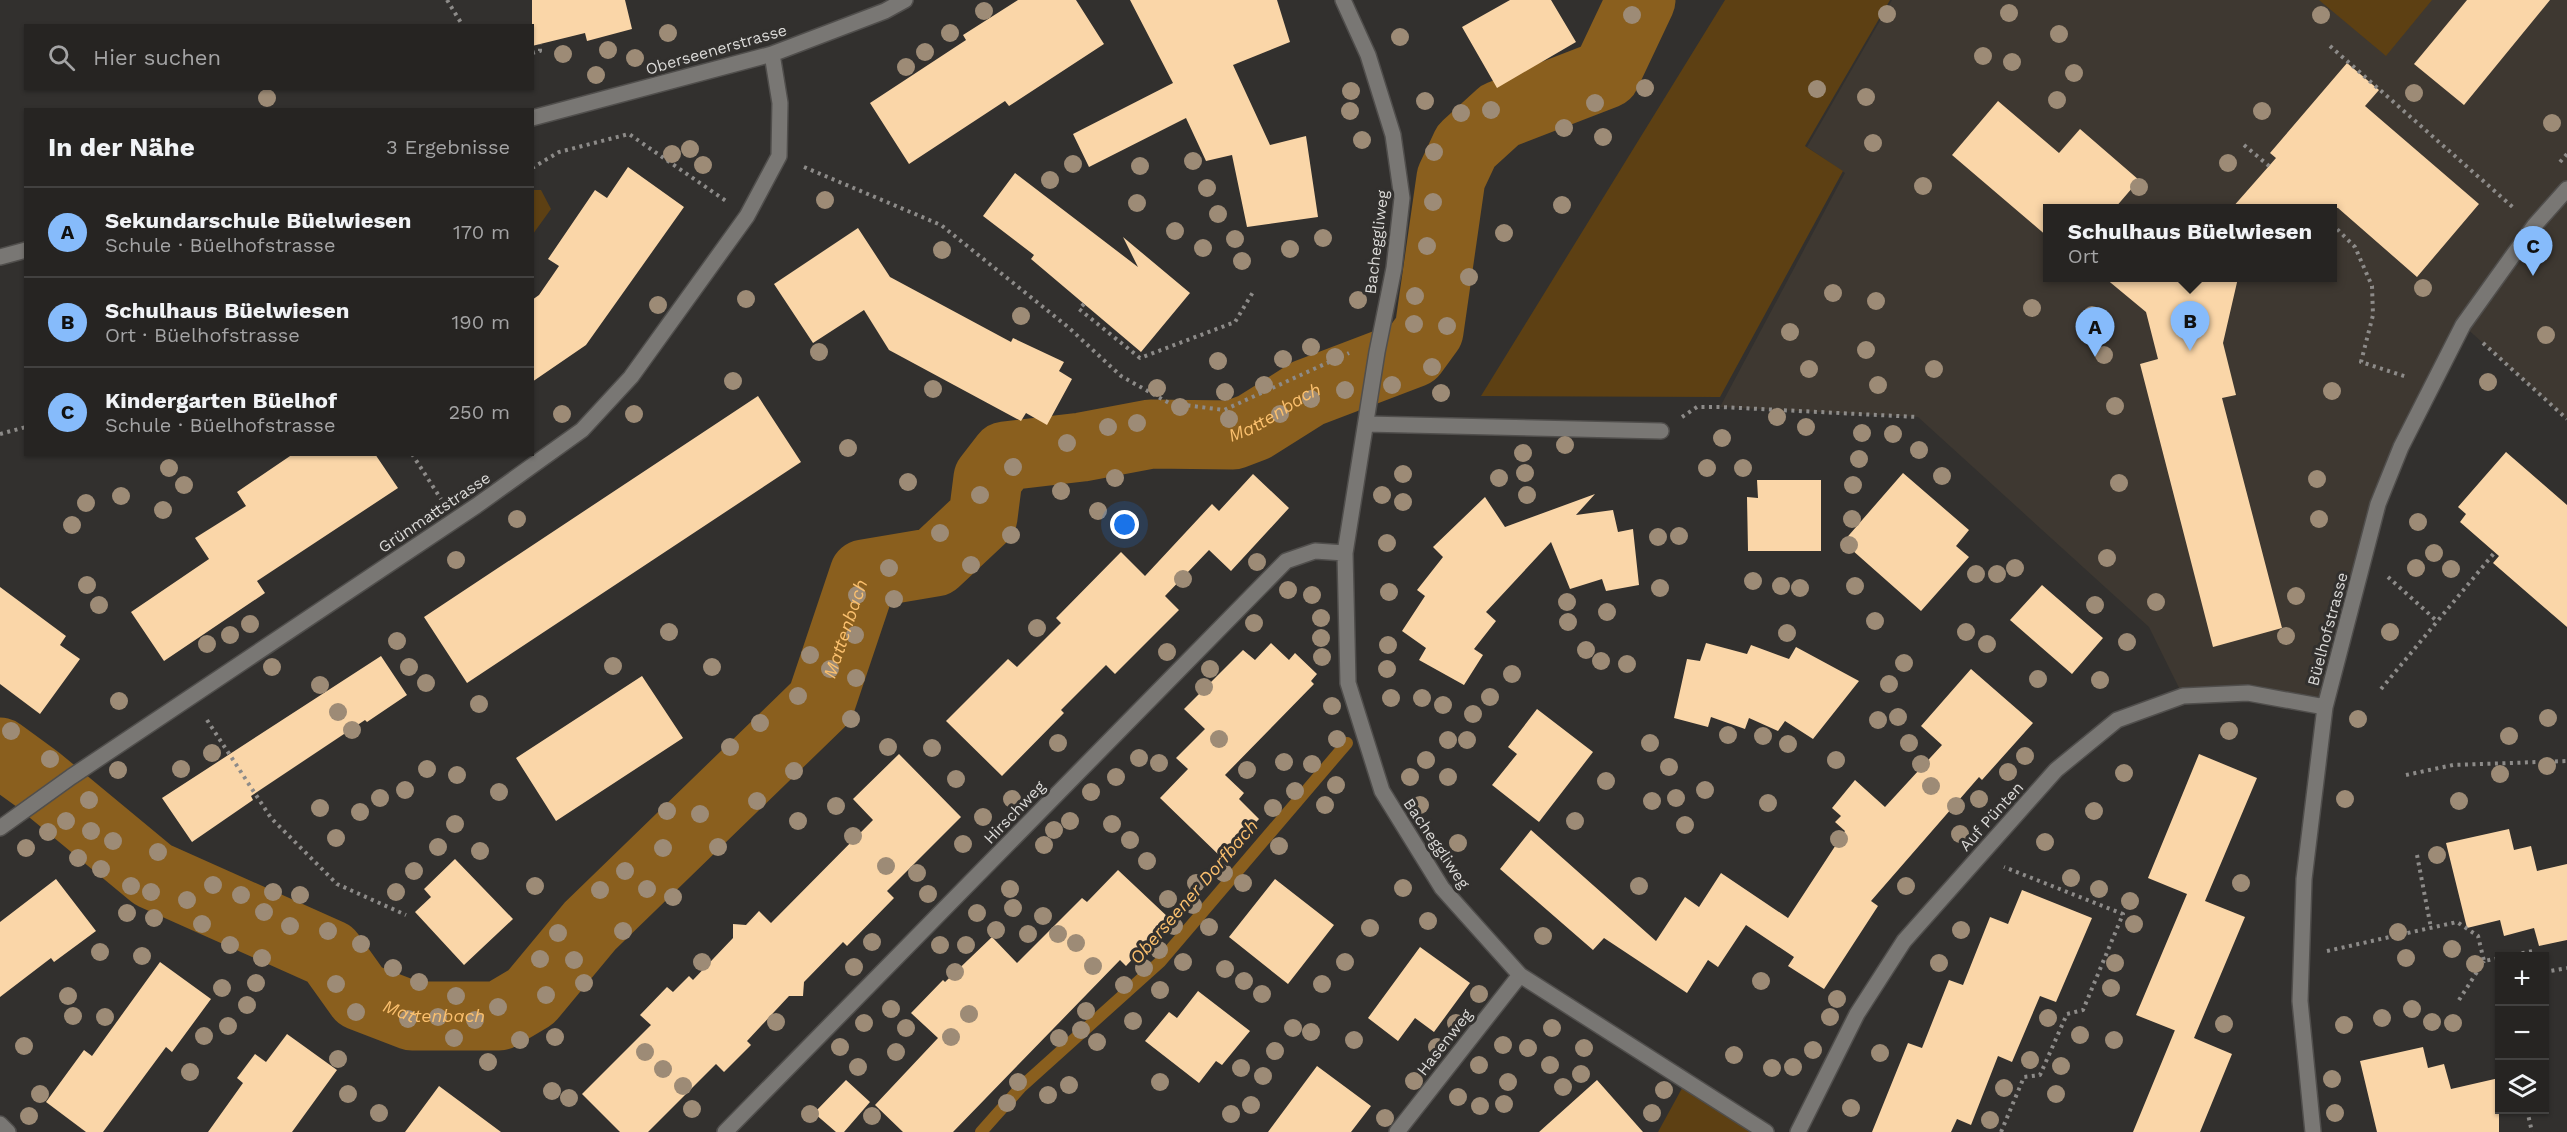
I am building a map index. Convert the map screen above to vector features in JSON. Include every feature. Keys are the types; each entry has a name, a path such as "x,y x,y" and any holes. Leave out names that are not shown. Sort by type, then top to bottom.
{"street":[{"name":"Oberseenerstrasse","path":"534,117 772,54 885,11 905,0"},
{"name":"Bacheggliweg","path":"1343,0 1368,55 1393,135 1402,198 1394,268 1378,346 1345,553 1348,683 1382,791 1442,888 1520,975 1766,1132"},
{"name":"Grünmattstrasse","path":"0,828 454,520 582,430 631,377 747,216 779,156 780,103 772,54"},
{"name":"Büelhofstrasse","path":"2313,1132 2300,1001 2304,879 2325,707 2378,504 2401,447 2463,325 2534,226 2567,189"},
{"path":"0,257 24,251"},
{"path":"1366,424 1661,430"},
{"name":"Hirschweg","path":"725,1132 1286,561 1315,550 1345,553"},
{"name":"Auf Pünten","path":"1798,1132 1857,1014 1904,940 2056,770 2117,720 2183,696 2248,693 2325,707"},
{"name":"Hasenweg","path":"1397,1132 1520,975"},
{"path":"0,1124 8,1132"}],"path":[{"path":"447,0 462,24"},
{"path":"534,52 540,51 540,44"},
{"path":"2330,46 2516,211 2524,203"},
{"path":"534,167 559,152 629,134 747,216"},
{"path":"2244,145 2269,166"},
{"path":"2553,170 2567,154"},
{"path":"779,156 941,225 1068,327 1121,376 1169,403 1224,410 1378,346"},
{"path":"2337,229 2355,247 2372,286 2373,315 2361,362 2407,377 2412,368"},
{"path":"1084,304 1079,309 1140,358 1235,322 1253,292"},
{"path":"2463,325 2567,418"},
{"path":"2478,353 2489,334"},
{"path":"1661,430 1696,407 1918,417"},
{"path":"0,434 24,428"},
{"path":"413,456 454,520"},
{"path":"2381,689 2494,552"},
{"path":"2355,595 2378,600 2384,574 2438,622"},
{"path":"192,696 271,818 337,884 406,915"},
{"path":"2406,775 2453,765 2567,761"},
{"path":"2417,855 2432,928"},
{"path":"1978,857 2123,914 2083,1010 2067,1014 2040,1075 2024,1077 2001,1132"},
{"path":"2301,956 2457,922 2478,936 2484,961"},
{"path":"2459,1000 2484,961 2495,959"},
{"path":"2549,971 2567,968"},
{"path":"2528,1114 2532,1132"}],"shaded area":[{"path":"1725,0 1890,0 1805,146 1843,171 1720,397 1481,396"},
{"path":"1892,0 2567,0 2567,419 2463,325 2401,447 2325,707 2302,702 2183,696 2149,627 1918,417 1720,407 1845,173 1807,147"},
{"path":"2319,0 2432,0 2386,56"},
{"path":"534,190 541,190 551,209 534,233"},
{"path":"1686,1081 1766,1132 1658,1132"}],"building":[{"path":"532,0 625,0 632,29 587,41 585,33 534,46 534,24 532,24"},
{"path":"1018,0 1076,0 1104,44 1009,106 1005,101 909,164 870,103 966,40 963,35"},
{"path":"1130,0 1277,0 1290,42 1233,65 1270,145 1306,136 1318,217 1247,227 1232,155 1206,161 1186,118 1089,167 1073,134 1173,83"},
{"path":"1510,0 1551,0 1576,42 1497,88 1462,27"},
{"path":"2467,0 2550,0 2464,105 2414,64"},
{"path":"2347,63 2379,90 2365,106 2479,204 2417,277 2337,208 2337,204 2236,204 2276,158 2270,153"},
{"path":"1998,101 2059,153 2080,129 2139,180 2118,204 2043,204 2043,233 1952,155"},
{"path":"628,167 684,207 586,345 534,381 534,299 559,266 548,259 595,190 607,198"},
{"path":"1015,173 1138,267 1123,237 1190,293 1141,352 1031,259 1034,255 983,216"},
{"path":"858,228 890,277 1011,342 1013,338 1064,362 1059,371 1072,379 1047,425 1026,413 1021,421 889,350 864,310 813,343 774,284"},
{"path":"2110,282 2237,282 2223,343 2236,395 2222,398 2282,628 2213,647 2140,364 2158,359 2146,312"},
{"path":"758,396 801,462 467,683 424,617"},
{"path":"2506,452 2567,505 2567,627 2493,563 2499,556 2460,522 2466,514 2458,507"},
{"path":"290,456 376,456 398,488 257,581 265,593 164,661 131,612 209,559 195,538 246,506 237,492"},
{"path":"1903,473 1969,530 1956,546 1969,557 1921,611 1843,542"},
{"path":"1253,474 1289,508 1231,571 1209,550 1165,596 1179,610 1115,674 1106,665 1061,710 1064,713 1002,776 946,721 1008,659 1017,667 1061,623 1056,618 1121,552 1145,576 1212,504 1219,511"},
{"path":"1757,480 1821,480 1821,551 1748,551 1747,497 1758,498"},
{"path":"1595,494 1576,515 1613,510 1618,532 1633,529 1639,585 1606,591 1602,579 1570,589 1551,542 1486,612 1496,621 1474,649 1483,655 1464,685 1419,660 1426,648 1402,631 1425,596 1417,590 1443,557 1433,547 1485,497 1505,527"},
{"path":"2042,585 2103,638 2072,674 2010,620"},
{"path":"0,587 66,636 60,645 80,659 40,714 0,684"},
{"path":"1271,643 1289,660 1295,653 1317,674 1311,681 1314,684 1225,775 1244,793 1239,799 1259,819 1222,858 1160,798 1188,769 1176,758 1205,729 1184,709 1243,650 1255,660"},
{"path":"1706,643 1747,654 1751,645 1789,659 1796,647 1859,681 1813,739 1785,721 1778,731 1749,718 1745,729 1711,717 1708,727 1674,718 1687,659 1700,661"},
{"path":"381,656 407,695 367,722 365,720 251,796 253,800 192,842 162,798"},
{"path":"1971,669 2033,723 1982,780 1979,777 1871,901 1878,906 1824,989 1788,966 1794,957 1746,925 1718,967 1708,960 1687,993 1604,938 1593,950 1500,869 1531,830 1656,941 1685,897 1699,907 1721,873 1788,918 1845,831 1835,822 1841,816 1832,808 1855,780 1885,807 1942,745 1921,726"},
{"path":"642,676 683,738 556,821 516,758"},
{"path":"1537,709 1593,752 1539,822 1492,785 1517,754 1508,747"},
{"path":"899,754 961,817 887,891 894,898 847,946 843,942 804,982 803,996 789,996 747,1041 751,1045 724,1072 716,1064 648,1132 620,1132 582,1094 651,1025 640,1015 667,987 673,992 689,976 693,980 733,938 733,924 746,925 759,911 771,923 873,820 853,799"},
{"path":"2199,754 2257,778 2205,901 2245,917 2194,1038 2136,1015 2187,894 2148,878"},
{"path":"2509,829 2514,850 2531,846 2537,871 2567,864 2567,940 2539,946 2534,928 2504,936 2500,920 2467,928 2446,843"},
{"path":"455,859 513,919 464,965 415,912 431,897 424,889"},
{"path":"1118,870 1170,919 1126,966 1120,960 953,1132 903,1132 875,1105 938,1038 911,1013 943,980 945,982 992,937 1017,963 1082,898 1087,902"},
{"path":"56,879 96,931 54,962 51,958 0,997 0,922"},
{"path":"1275,879 1334,925 1288,984 1229,937"},
{"path":"2022,890 2092,918 2056,1002 2040,996 2012,1062 1998,1056 1971,1125 1957,1119 1951,1132 1872,1132 1908,1043 1922,1048 1949,980 1963,985 1990,917 2008,924"},
{"path":"1420,947 1470,983 1434,1032 1415,1018 1398,1041 1368,1018"},
{"path":"160,962 211,999 172,1052 166,1047 103,1132 86,1132 46,1102 84,1050 92,1056"},
{"path":"1198,991 1250,1031 1222,1065 1216,1061 1199,1083 1145,1041 1169,1012 1177,1018"},
{"path":"2175,1030 2232,1054 2200,1132 2133,1132"},
{"path":"287,1034 337,1070 292,1132 208,1132 243,1083 237,1078 255,1054 266,1062"},
{"path":"2423,1047 2428,1068 2444,1064 2451,1089 2495,1079 2495,1114 2499,1114 2499,1132 2377,1132 2360,1061"},
{"path":"1317,1066 1371,1106 1351,1132 1268,1132"},
{"path":"846,1080 870,1102 844,1132 836,1132 814,1113"},
{"path":"1597,1080 1643,1132 1539,1132"},
{"path":"439,1086 501,1132 405,1132"}],"waterway":[{"name":"Mattenbach","path":"0,752 37,779 153,875 330,954 360,996 412,1016 499,1016 531,997 590,926 821,702 864,574 935,562 983,517 988,478 1005,456 1082,447 1151,434 1233,435 1254,427 1308,393 1413,353 1429,331 1451,178 1466,146 1500,115 1606,74 1641,0"},
{"name":"Oberseener Dorfbach","path":"981,1132 1021,1087 1160,962 1347,743"}],"place":[{"name":"Kindergarten Büelhof","path":"2533,276"},
{"name":"Schulhaus Büelwiesen","path":"2190,351"},
{"name":"Sekundarschule Büelwiesen","path":"2095,357"}]}
